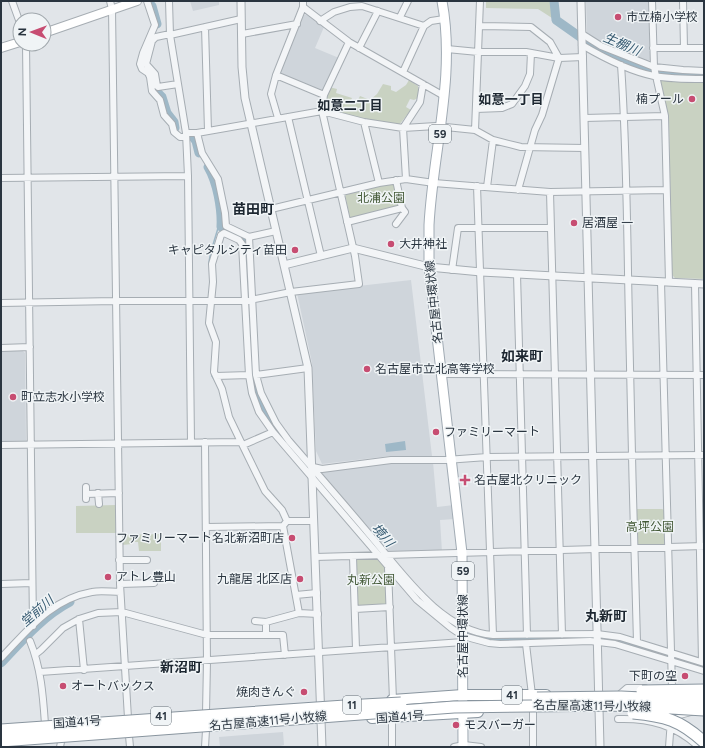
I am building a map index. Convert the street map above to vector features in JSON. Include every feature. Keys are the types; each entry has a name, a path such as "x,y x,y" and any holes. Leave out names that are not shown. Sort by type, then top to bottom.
{"highway":[{"path":"536,696 554,694 704,689"},
{"name":"国道41号","path":"1,727 463,695 536,696 599,694 704,696"},
{"name":"名古屋高速11号小牧線","path":"1,730 345,706 536,696 621,697 704,701"},
{"name":"名古屋高速11号小牧線","path":"1,741 454,707 621,705 704,711"},
{"path":"518,706 546,709 626,712 658,716 680,723 704,742"},
{"name":"国道41号","path":"1,746 61,744 129,736 464,712 599,708 692,712 704,711"},
{"path":"237,718 346,711 356,714"}],"main road":[{"path":"52,30 111,5 137,1"},
{"name":"名古屋中環状線","path":"442,1 447,49 441,126 429,225 429,268 462,553 463,746"},
{"path":"1,48 12,45"}],"street":[{"path":"12,1 16,12"},
{"path":"147,1 155,25 140,64 142,70 148,73 150,77 152,91 160,100 164,115 172,124 174,132 180,137 322,111 364,122 403,128 441,126 475,130 493,140 521,147 585,148"},
{"path":"169,1 170,35 186,135 188,176 191,442"},
{"path":"241,1 242,67 245,98 308,368 322,747"},
{"path":"400,18 408,1"},
{"path":"475,130 480,1"},
{"path":"581,1 600,747"},
{"path":"652,1 654,67 665,116 669,282"},
{"path":"682,1 684,48"},
{"path":"320,21 334,12 362,3 378,11 424,26"},
{"path":"278,118 271,94 276,76 297,24 303,4 320,21 349,42 444,96"},
{"path":"111,5 119,443 119,560 128,718"},
{"path":"359,48 378,11"},
{"path":"178,84 157,86 155,74 146,64 152,41 156,37 241,19"},
{"path":"403,72 424,26 431,21 444,19"},
{"path":"242,34 297,24"},
{"path":"479,26 531,27 550,42 559,58 542,115 535,130 518,190"},
{"path":"205,27 208,131"},
{"path":"582,34 601,46 654,67 704,71"},
{"path":"1,303 249,301 291,292 359,284 353,248 322,111 324,95 349,42"},
{"path":"582,45 598,55 643,73 676,78 704,79"},
{"path":"654,48 704,48"},
{"path":"447,49 478,52 531,53 559,58 583,57"},
{"path":"26,52 33,626"},
{"path":"476,109 502,108 512,104 525,86 530,74 531,53"},
{"path":"621,65 625,117 631,456 637,642"},
{"path":"276,76 324,95"},
{"path":"406,179 403,128 420,102 423,84"},
{"path":"584,118 665,116"},
{"path":"288,117 321,256"},
{"path":"364,122 379,183"},
{"path":"197,133 202,153 218,179 226,226 249,237 276,231"},
{"path":"487,188 493,140"},
{"path":"1,178 188,176"},
{"path":"270,209 379,183 406,179 487,188 550,192 666,190"},
{"path":"396,180 402,208 405,212 396,224"},
{"path":"477,186 485,374 493,636"},
{"path":"550,192 562,634"},
{"path":"347,222 402,208"},
{"path":"452,270 458,228 551,228"},
{"path":"298,613 282,510 265,491 229,417 222,389 214,372 216,342 209,322 212,301 212,264 221,235 224,233 239,240 242,244 256,375 260,393 276,423 312,472 388,568 417,600 451,628 489,643 526,644 598,638 620,638 703,662 701,455 696,375 695,284"},
{"path":"249,237 249,375 252,393 259,412 273,432 312,472 387,555 405,578 463,634"},
{"path":"284,265 353,248 429,268 704,284"},
{"path":"517,274 527,635"},
{"path":"661,282 672,688"},
{"path":"1,348 30,347"},
{"path":"256,375 308,368"},
{"path":"442,374 704,375"},
{"path":"216,376 249,375"},
{"path":"1,444 205,442 242,444 273,432"},
{"path":"205,442 207,635 206,713"},
{"path":"312,472 391,460 446,460 451,458 522,456 701,455"},
{"path":"86,494 100,492 119,494"},
{"path":"99,504 100,492"},
{"path":"206,527 314,521"},
{"path":"315,557 377,554 387,555 702,546"},
{"path":"353,556 356,649"},
{"path":"119,560 148,560"},
{"path":"388,568 394,700"},
{"path":"1,584 32,583"},
{"path":"120,584 154,583"},
{"path":"1,658 49,610 64,600 94,592 120,592"},
{"path":"296,595 317,594"},
{"path":"355,608 390,606"},
{"path":"36,654 63,628 80,619 98,613 122,612 207,635 283,635 285,655"},
{"path":"255,621 266,622 298,613 318,614"},
{"path":"80,619 84,670"},
{"path":"266,622 266,635"},
{"path":"40,672 391,647 463,634 479,633 493,636 562,634 598,638 704,671"},
{"path":"30,640 36,654 40,672 45,724"},
{"path":"526,644 536,696"},
{"path":"619,695 627,688 704,689"},
{"path":"653,695 664,688"},
{"path":"533,747 534,711"},
{"path":"669,747 671,720 692,712"},
{"path":"392,717 392,747"},
{"path":"618,719 655,722 670,727 688,736 699,747"},
{"path":"204,747 206,730"},
{"path":"129,736 130,747"},
{"path":"454,747 481,747"}],"shaded area":[{"path":"190,1 219,1 219,5 193,11"},
{"name":"市立楠小学校","path":"586,1 649,1 650,60 647,62 600,43 587,34"},
{"path":"307,14 324,27 315,48 339,58 323,92 281,75 280,73 304,15"},
{"name":"名古屋市立北高等学校","path":"411,280 432,456 390,456 322,464 316,451 312,363 297,293"},
{"name":"町立志水小学校","path":"22,350 25,353 26,441 1,443 1,351"},
{"path":"391,462 433,462 437,507 454,505 455,519 440,520 442,552 388,553 322,475 323,471"},
{"path":"283,732 284,745 277,747 220,747 219,737"}],"green space":[{"path":"486,1 552,1 552,18 538,9 486,8"},
{"path":"660,79 704,80 704,279 675,278 672,275 669,118"},
{"path":"409,80 418,86 418,98 414,100 410,99 406,107 411,110 399,125 325,109 326,94 329,87 337,89 336,93 352,98 351,100 357,102 360,96 370,100 377,94 383,84 391,86 391,90 396,92 406,85"},
{"name":"北浦公園","path":"394,182 400,206 352,219 350,218 345,194"},
{"path":"116,505 116,533 76,533 76,506"},
{"name":"高坪公園","path":"637,509 664,510 665,543 663,546 639,546 636,544"},
{"path":"161,534 161,551 139,551 138,542 122,545 122,535"},
{"name":"丸新公園","path":"376,555 388,568 389,606 355,608 354,557"}],"water":[{"path":"405,441 406,450 386,452 385,444"}],"waterway":[{"name":"生棚川","path":"554,1 556,20 600,51 651,71 666,74 704,74"},
{"path":"152,6 157,24"},
{"path":"152,76 155,90 162,97 167,113 174,122 175,128"},
{"path":"193,137 196,141 199,153"},
{"name":"境川","path":"208,167 214,180 218,196 221,212 221,227 245,239 252,371 256,393 262,408 274,426 341,507"},
{"path":"209,264 218,228 221,227"},
{"path":"212,373 212,376 216,382"},
{"name":"堂前川","path":"1,663 51,614 70,602"},
{"name":"境川","path":"440,616 464,631 491,640 591,637 619,641 704,667"}],"place":[{"name":"市立楠小学校","path":"618,17"},
{"name":"楠プール","path":"692,99"},
{"name":"居酒屋 一","path":"574,223"},
{"name":"大井神社","path":"391,244"},
{"name":"キャピタルシティ苗田","path":"295,250"},
{"name":"名古屋市立北高等学校","path":"367,369"},
{"name":"町立志水小学校","path":"13,397"},
{"name":"ファミリーマート","path":"436,432"},
{"name":"名古屋北クリニック","path":"465,480"},
{"name":"ファミリーマート名北新沼町店","path":"292,538"},
{"name":"アトレ豊山","path":"108,577"},
{"name":"九龍居 北区店","path":"300,579"},
{"name":"下町の空","path":"685,676"},
{"name":"オートバックス","path":"63,686"},
{"name":"焼肉きんぐ","path":"304,692"},
{"name":"モスバーガー","path":"456,725"}],"district":[{"name":"如意一丁目","path":"511,99"},
{"name":"如意二丁目","path":"350,105"},
{"name":"苗田町","path":"253,209"},
{"name":"如来町","path":"522,356"},
{"name":"丸新町","path":"606,616"},
{"name":"新沼町","path":"181,667"}]}
